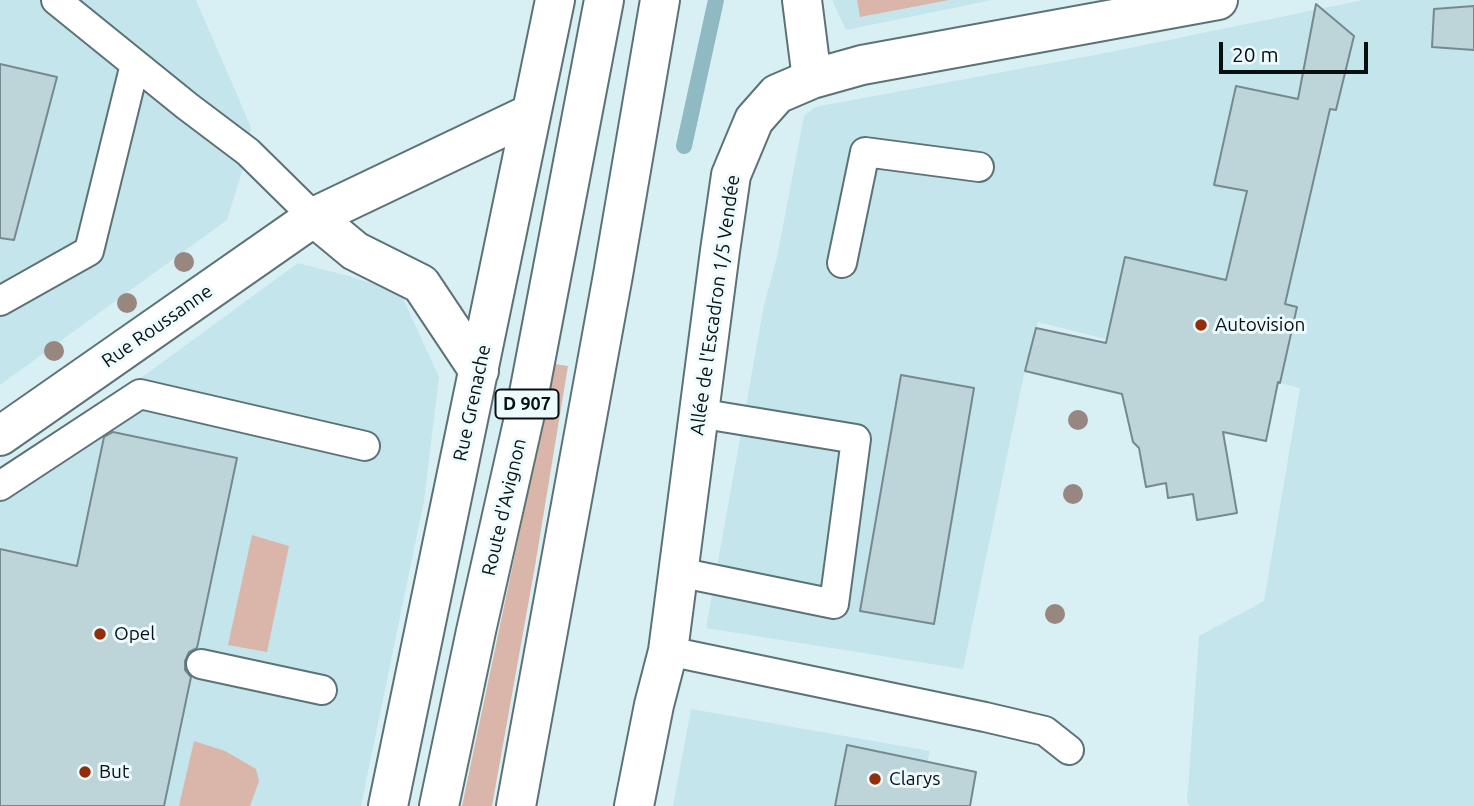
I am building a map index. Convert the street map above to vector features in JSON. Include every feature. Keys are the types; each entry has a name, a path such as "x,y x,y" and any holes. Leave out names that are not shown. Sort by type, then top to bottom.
{"street":[{"name":"Rue Grenache","path":"388,806 555,0"},
{"name":"Route d'Avignon","path":"439,806 526,409 604,0"},
{"name":"D 907","path":"516,806 660,0"},
{"path":"802,0 812,79"},
{"name":"Allée de l'Escadron 1/5 Vendée","path":"634,806 654,705 668,651 731,175 754,120 778,94 812,79 862,65 1218,0"},
{"name":"Rue Roussanne","path":"0,436 314,217 530,114"},
{"path":"314,217 355,251 421,284 479,371"}],"lane":[{"path":"56,0 248,152 314,217"},
{"path":"0,301 89,251 135,64"},
{"path":"842,263 865,152 979,167"},
{"path":"0,486 140,394 365,446"},
{"path":"678,572 834,604 856,439 698,413"},
{"path":"668,651 1033,728 1045,731 1069,750"},
{"path":"201,664 322,690"}],"shaded area":[{"path":"0,0 196,0 251,127 248,152 227,220 0,385"},
{"path":"832,0 992,0 846,30"},
{"path":"857,0 949,0 860,17"},
{"path":"1363,0 1474,0 1474,806 1190,806 1187,802 1199,636 1264,601 1300,388 1038,322 1023,379 963,669 706,628 764,305 777,257 804,116 815,107 1110,52"},
{"path":"298,263 400,292 439,377 424,501 361,806 0,806 0,475 97,410"},
{"path":"555,364 568,366 492,806 462,806"},
{"path":"252,535 289,546 267,652 228,645"},
{"path":"691,709 930,751 917,806 673,806"},
{"path":"194,741 225,751 256,769 259,781 250,806 179,806"}],"building":[{"path":"1316,4 1354,36 1336,110 1330,109 1285,304 1297,307 1280,383 1278,382 1266,441 1223,432 1237,513 1197,520 1193,494 1168,498 1166,483 1146,487 1139,448 1133,442 1122,394 1025,371 1036,328 1106,343 1125,257 1226,280 1247,191 1214,185 1236,86 1298,99"},
{"path":"1474,6 1474,50 1432,47 1434,9"},
{"path":"0,64 57,77 14,240 0,238"},
{"path":"901,375 974,388 934,624 860,611"},
{"name":"Opel","path":"113,432 237,458 197,648 189,652 185,661 185,670 191,677 164,806 0,806 0,549 77,566 104,437"},
{"path":"847,745 976,772 970,806 835,806"}],"waterway":[{"path":"684,146 716,0"}],"place":[{"name":"Autovision","path":"1201,325"},
{"name":"Opel","path":"100,634"},
{"name":"But","path":"85,772"},
{"name":"Clarys","path":"875,779"}]}
